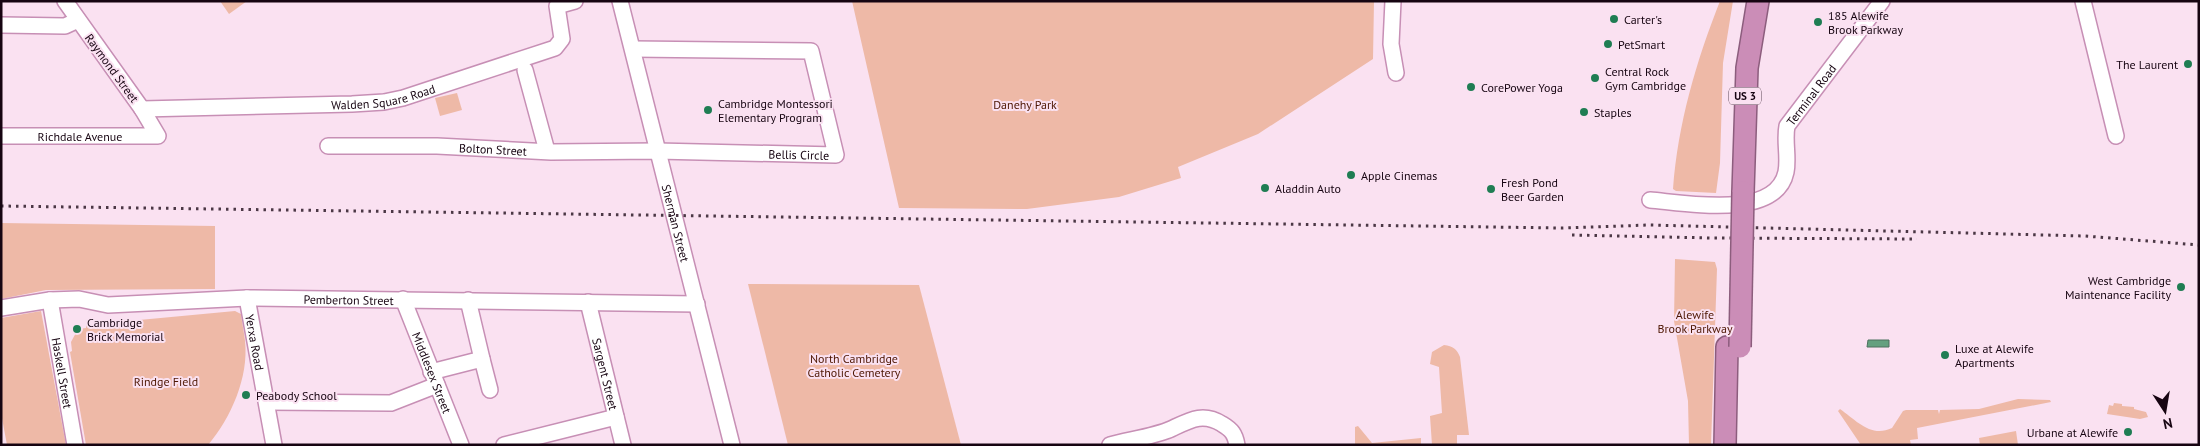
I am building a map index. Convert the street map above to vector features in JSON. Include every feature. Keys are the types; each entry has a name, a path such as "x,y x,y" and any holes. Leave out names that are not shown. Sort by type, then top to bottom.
{"highway":[{"name":"US 3","path":"1725,445 1733,347 1736,192 1734,63 1745,1"},
{"name":"US 3","path":"1736,192 1747,68 1758,1"},
{"name":"US 3","path":"1733,347 1738,445"}],"street":[{"name":"Raymond Street","path":"64,1 142,109 158,136"},
{"name":"Walden Square Road","path":"142,109 376,103 403,98 556,48 562,39 556,6 574,1"},
{"name":"Sherman Street","path":"620,1 732,445"},
{"path":"1393,1 1391,44 1396,73"},
{"name":"Terminal Road","path":"1650,200 1730,206 1769,197 1780,184 1786,172 1784,137 1787,126 1882,1"},
{"path":"2083,1 2116,136"},
{"path":"1,25 65,26 78,20"},
{"name":"Bellis Circle","path":"633,49 812,51 836,155 657,151"},
{"path":"525,70 547,151"},
{"name":"Richdale Avenue","path":"1,136 158,136"},
{"name":"Bolton Street","path":"328,146 438,146 547,151 657,151"},
{"name":"Pemberton Street","path":"1,308 50,300 79,299 108,305 247,298 696,304"},
{"name":"Yerxa Road","path":"247,298 274,445"},
{"name":"Middlesex Street","path":"403,299 461,445"},
{"name":"Haskell Street","path":"50,300 75,445"},
{"path":"468,300 490,390"},
{"name":"Sargent Street","path":"588,302 623,445"},
{"path":"266,402 391,403 434,378 482,359"},
{"path":"504,445 616,417"},
{"path":"1110,445 1171,430 1181,423 1210,417 1233,431 1238,445"},
{"path":"1171,430 1173,445"}],"green space":[{"path":"220,1 247,1 229,14"},
{"name":"Danehy Park","path":"852,1 1374,1 1373,59 1258,134 1178,167 1181,178 1119,197 1027,209 899,208"},
{"path":"1720,1 1733,1 1723,63 1720,163 1716,193 1676,191 1673,189 1675,164 1689,93"},
{"path":"457,93 462,110 440,116 435,98"},
{"path":"1,223 215,226 215,289 46,290 1,299"},
{"name":"Alewife Brook Parkway","path":"1675,259 1715,262 1717,269 1711,445 1689,445 1688,401 1674,321"},
{"name":"North Cambridge Catholic Cemetery","path":"748,284 919,285 961,445 788,445"},
{"path":"41,311 66,445 7,445 1,413 1,318"},
{"name":"Rindge Field","path":"235,311 241,314 246,355 244,369 231,410 208,445 86,445 70,352 72,351 71,342 78,329 86,328 86,325"},
{"path":"1444,345 1454,348 1460,357 1469,435 1457,435 1457,445 1432,445 1430,416 1442,413 1439,367 1430,364 1432,352"},
{"path":"2018,399 2050,400 2051,402 1917,428 1918,439 1910,440 1911,445 1861,445 1838,411 1840,409 1864,427 1871,430 1884,431 1892,428 1903,411 1906,410 1938,410 1939,414 1940,410 1979,409"},
{"path":"2114,403 2134,407 2134,409 2146,412 2148,417 2140,419 2107,414 2109,405 2113,406"},
{"path":"1358,426 1372,443 1421,438 1421,445 1355,445 1355,427"},
{"path":"2016,431 2018,445 1980,445 1979,438"}],"shaded area":[{"path":"1868,340 1889,340 1889,347 1867,347"}],"railway":[{"path":"1,206 1562,228 1649,225 2085,236 2199,245"},
{"path":"1572,235 1917,239"}],"place":[{"name":"Carter's","path":"1614,19"},
{"name":"185 Alewife Brook Parkway","path":"1818,22"},
{"name":"PetSmart","path":"1608,44"},
{"name":"The Laurent","path":"2188,64"},
{"name":"Central Rock Gym Cambridge","path":"1595,78"},
{"name":"CorePower Yoga","path":"1471,87"},
{"name":"Cambridge Montessori Elementary Program","path":"708,110"},
{"name":"Staples","path":"1584,112"},
{"name":"Apple Cinemas","path":"1351,175"},
{"name":"Aladdin Auto","path":"1265,188"},
{"name":"Fresh Pond Beer Garden","path":"1491,189"},
{"name":"West Cambridge Maintenance Facility","path":"2181,287"},
{"name":"Cambridge Brick Memorial","path":"77,329"},
{"name":"Luxe at Alewife Apartments","path":"1945,355"},
{"name":"Peabody School","path":"246,395"},
{"name":"Urbane at Alewife","path":"2128,432"}]}
